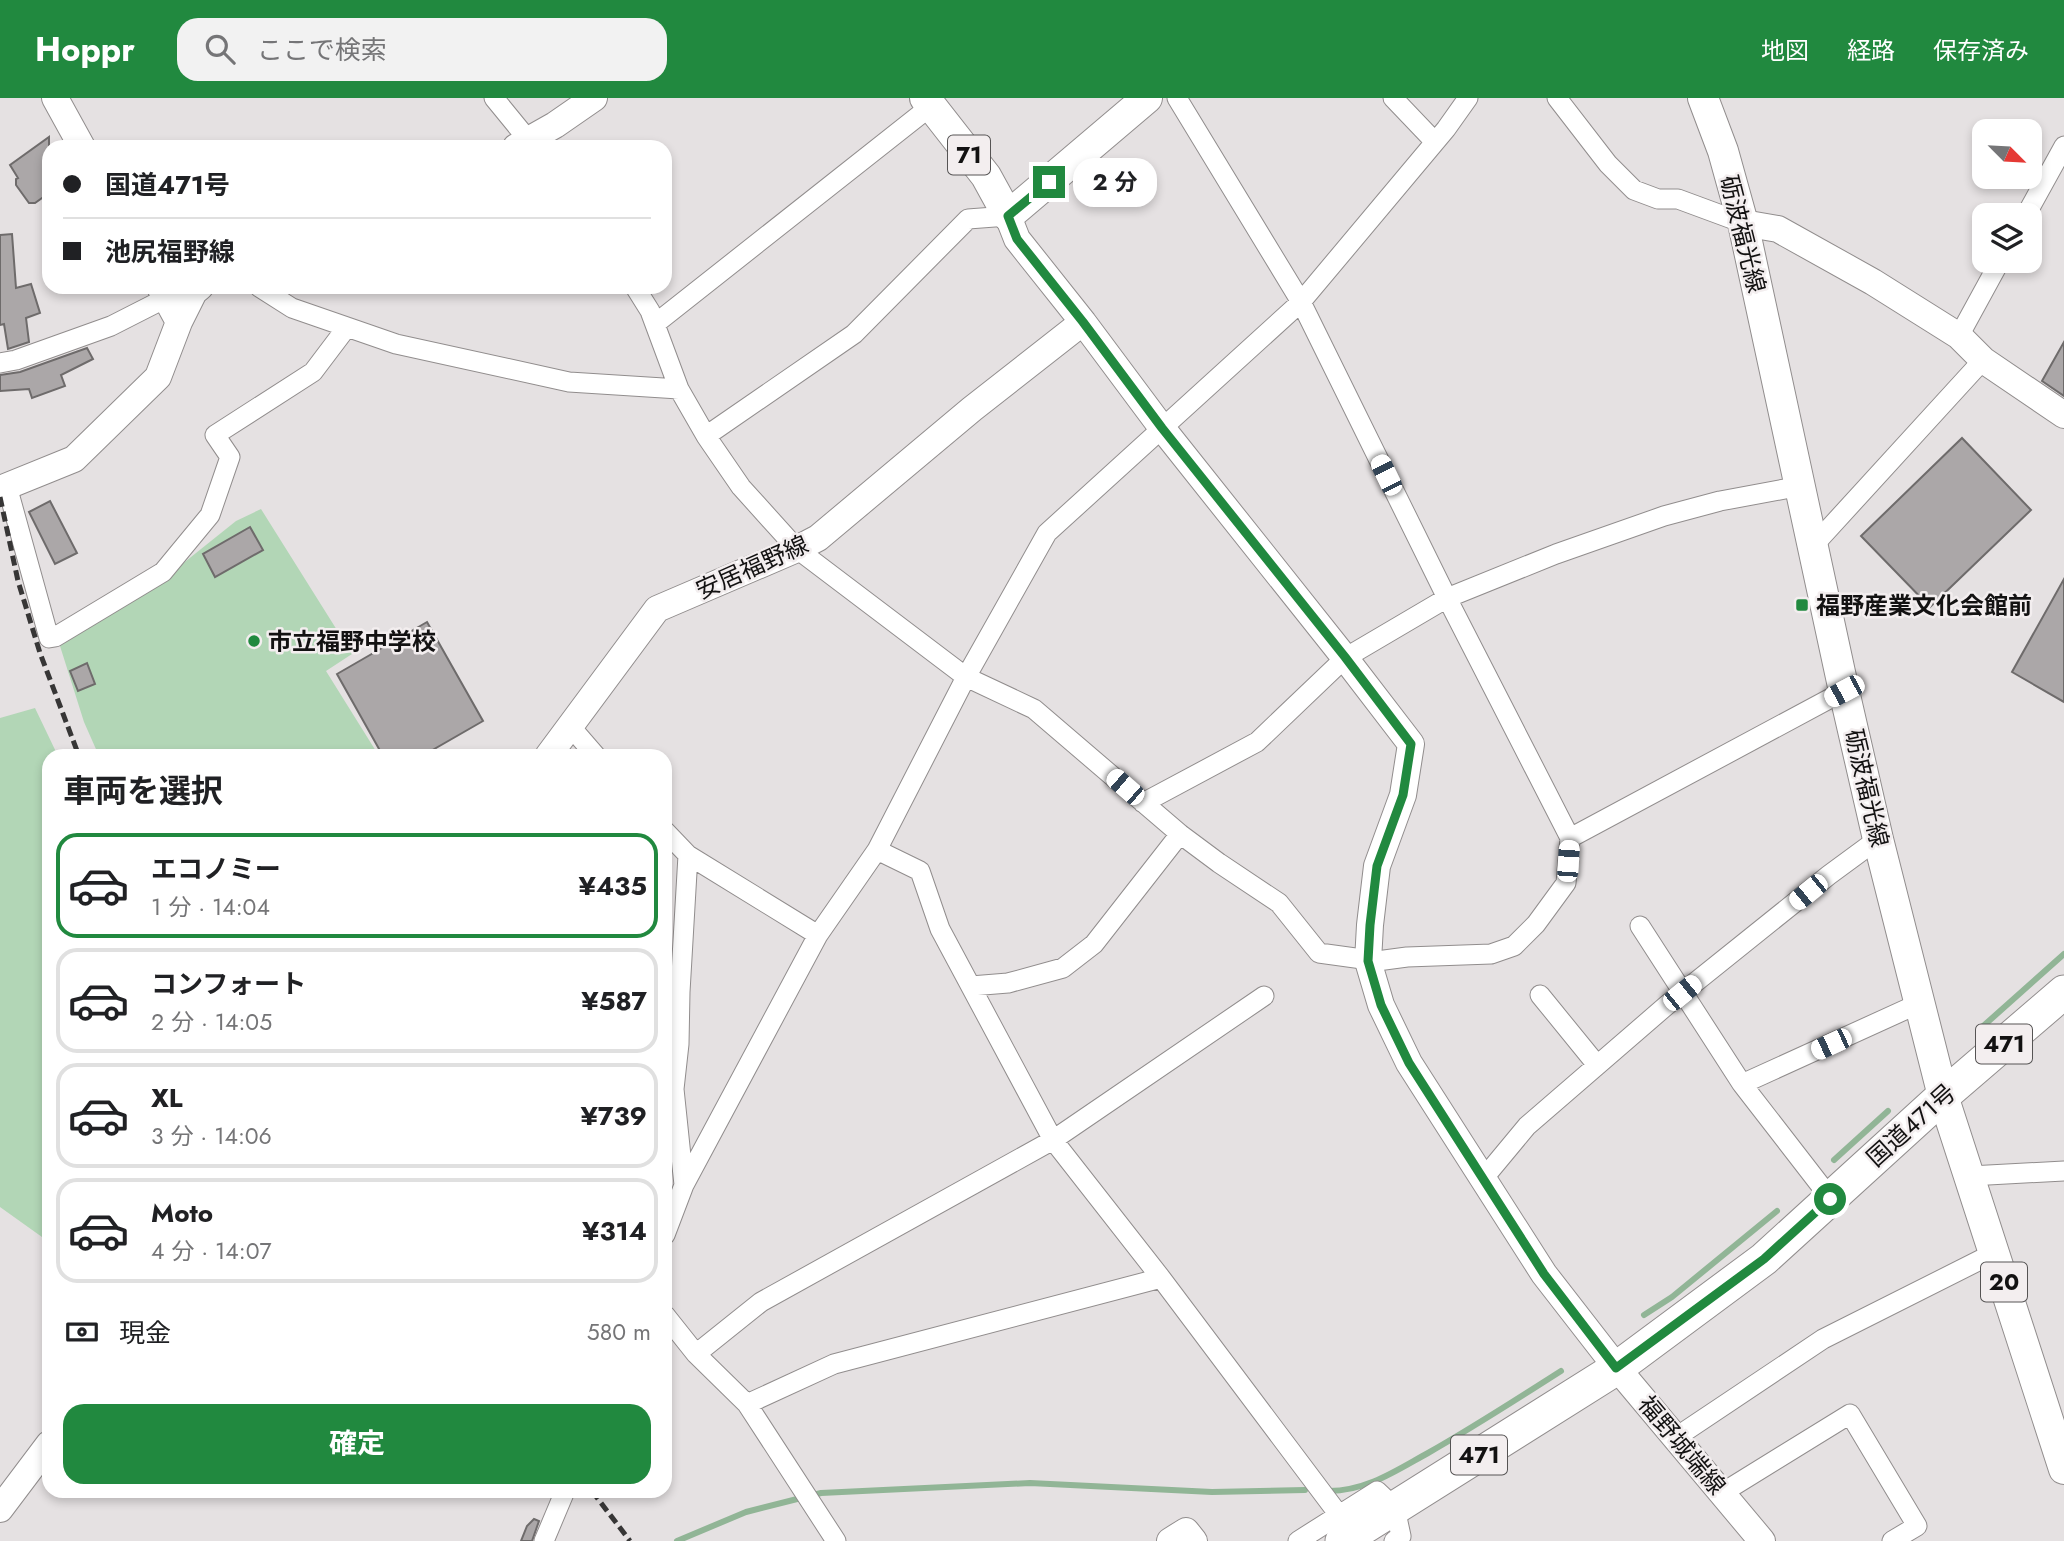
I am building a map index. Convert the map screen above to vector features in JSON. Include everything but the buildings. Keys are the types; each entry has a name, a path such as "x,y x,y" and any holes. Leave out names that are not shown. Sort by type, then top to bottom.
{"highway":[{"name":"国道471号","path":"1340,1528 1395,1508 1616,1368 1764,1259 1943,1096 2064,992"}],"main road":[{"path":"55,98 78,140"},
{"path":"533,140 594,98"},
{"path":"1008,216 1147,98"},
{"name":"砺波福光線","path":"1703,98 1723,151 1742,223 1878,839 1943,1096 1994,1254 2058,1432 2064,1469"},
{"name":"71","path":"928,102 986,177 1008,216"},
{"name":"福野城端線","path":"1008,216 1017,239 1411,744 1403,795 1377,866 1370,925 1368,961 1381,1005 1409,1063 1544,1274 1616,1368 1762,1541"},
{"path":"1742,223 1778,229 1873,282 1959,336 1983,360 2064,415"},
{"path":"164,294 179,322"},
{"path":"3,487 74,459 158,377 193,294"},
{"name":"安居福野線","path":"553,749 657,608 818,538 972,409 1083,322"},
{"path":"0,1508 42,1453"},
{"path":"1170,1541 1186,1531 1194,1541"}],"street":[{"path":"494,98 523,140"},
{"path":"639,294 650,311 679,389 706,436 741,487 797,549 966,677 1034,709 1180,834 1279,903 1319,953 1368,961 1491,954 1514,946 1536,924 1566,883 1570,838 1447,598 1301,302 1177,98"},
{"path":"1392,98 1435,142"},
{"path":"672,1217 684,1185 818,935 877,850 966,677 1047,533 1301,302 1435,142 1468,98"},
{"path":"1557,98 1608,164 1634,190 1658,199 1678,200 1742,223"},
{"path":"655,324 928,102"},
{"path":"2033,203 2064,146"},
{"path":"706,436 854,334 968,219 1008,216"},
{"path":"1959,336 1993,273"},
{"path":"0,363 16,360 111,326 160,294"},
{"path":"270,294 292,308 396,344 569,382 679,389"},
{"path":"3,487 49,639 163,572 210,515 230,457 215,435 313,372 346,327"},
{"path":"1813,546 1983,360"},
{"path":"1143,803 1257,742 1345,657 1447,598 1556,554 1664,516 1720,501 1801,486"},
{"path":"1570,838 1844,691"},
{"path":"570,726 590,749"},
{"path":"971,986 1008,983 1063,968 1094,944 1180,834"},
{"path":"672,838 688,855 818,935"},
{"path":"1483,1179 1527,1126 1597,1065 1682,993 1878,839"},
{"path":"877,850 920,871 940,929 1053,1140 1161,1278 1340,1528 1298,1541"},
{"path":"672,1054 688,855"},
{"path":"1640,926 1742,1084 1830,1199"},
{"path":"1540,995 1597,1065"},
{"path":"696,1354 761,1302 1053,1140 1264,996"},
{"path":"1742,1084 1920,1003"},
{"path":"672,1074 684,1185"},
{"path":"1970,1176 2064,1171"},
{"path":"1675,1438 1823,1339 1994,1254"},
{"path":"747,1404 834,1364 1161,1278"},
{"path":"672,1324 696,1354 747,1404 835,1541"},
{"path":"1722,1493 1850,1413 1917,1526 1892,1541"},
{"path":"544,1541 562,1498"},
{"path":"1394,1541 1401,1536 1395,1508"}],"green space":[{"path":"261,509 352,654 326,671 375,749 96,749 84,722 60,646 176,569 236,521"},
{"path":"35,708 55,749 42,749 42,1237 0,1207 0,718"}],"waterway":[{"path":"1981,1028 2064,954"},
{"path":"1834,1160 1888,1111"},
{"path":"1644,1315 1672,1297 1777,1211"},
{"path":"1329,1491 1356,1487 1393,1472 1462,1433 1561,1371"},
{"path":"677,1541 746,1512 821,1493 1030,1483 1212,1492 1305,1490"}],"railway":[{"path":"0,497 18,581 40,653 76,749"},
{"path":"597,1498 630,1541"}],"place":[{"name":"福野産業文化会館前","path":"1802,605"},
{"name":"市立福野中学校","path":"254,641"}],"route":[{"path":"1049,182 1008,216 1017,239 1411,744 1403,795 1377,866 1370,925 1368,961 1381,1005 1409,1063 1544,1274 1616,1368 1764,1259 1830,1199"}]}
